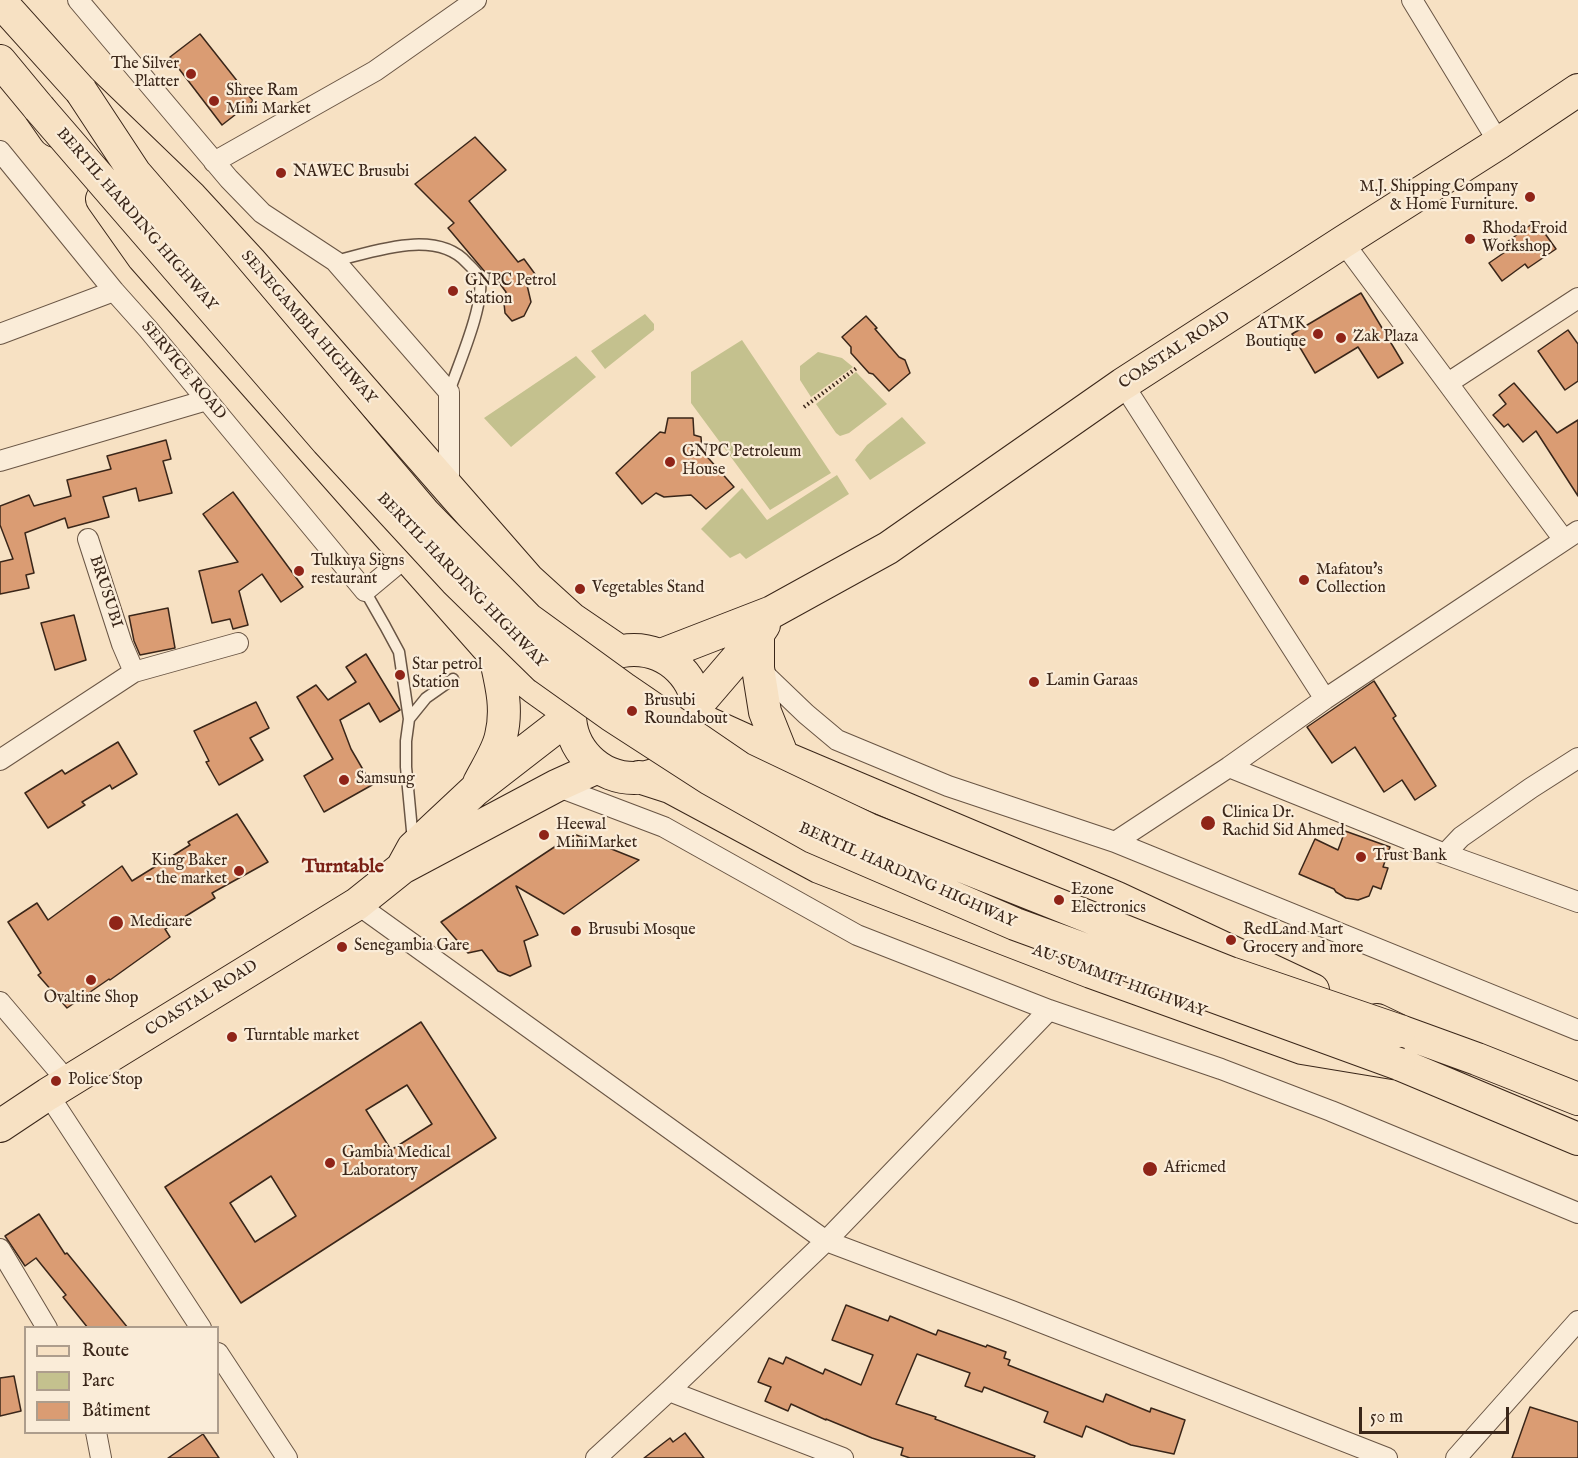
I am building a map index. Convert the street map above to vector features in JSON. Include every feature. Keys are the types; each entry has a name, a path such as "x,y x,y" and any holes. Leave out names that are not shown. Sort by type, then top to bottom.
{"main road":[{"name":"SENEGAMBIA HIGHWAY","path":"0,1 81,91 191,197 250,261 528,579 572,619 619,651"},
{"path":"0,61 39,108 143,257 495,656 570,713"},
{"name":"COASTAL ROAD","path":"661,655 765,623 888,548 1123,384 1578,90"},
{"name":"BERTIL HARDING HIGHWAY","path":"81,91 135,173 425,514 528,619 623,688 740,768 868,829 1230,973 1400,1031"},
{"name":"BERTIL HARDING HIGHWAY","path":"39,108 327,441 456,580 545,668 611,715 710,779 813,837 1015,924 1399,1064"},
{"name":"COASTAL ROAD","path":"699,711 765,623"},
{"path":"765,623 758,668 765,711 783,757"},
{"path":"640,650 661,655 679,667 692,684 699,711 691,745 677,761 660,773 639,777 618,776 598,767 583,752 573,734 570,713 574,692 584,674 600,660 619,651 640,650"},
{"path":"475,790 501,738 504,722 504,699 495,656"},
{"path":"699,711 783,757 1117,898 1400,1031 1578,1099"},
{"name":"COASTAL ROAD","path":"0,1126 357,903 408,858 475,790 555,728 570,713"},
{"name":"COASTAL ROAD","path":"408,858 598,767"},
{"name":"AU SUMMIT HIGHWAY","path":"639,777 670,787 819,867 1091,972 1302,1048 1399,1064 1578,1139"}],"street":[{"path":"78,0 214,162 262,213 335,261 448,392 449,488"},
{"path":"214,162 375,71 476,0"},
{"path":"1412,0 1499,143"},
{"name":"SERVICE ROAD","path":"0,152 365,591"},
{"path":"1115,842 1571,536 1448,383 1343,242"},
{"path":"0,334 114,291"},
{"path":"1448,383 1578,298"},
{"path":"1123,384 1325,699"},
{"path":"0,461 207,400"},
{"name":"BRUSUBI","path":"88,539 122,644 134,672"},
{"path":"365,591 407,556"},
{"path":"0,760 134,672 238,643"},
{"path":"758,668 837,740 948,786 1115,842 1578,1030"},
{"path":"1446,854 1461,837 1578,758"},
{"path":"1229,767 1446,854 1578,902"},
{"path":"556,786 664,827 857,935 1049,1010 1221,1069 1578,1214"},
{"path":"357,903 826,1241 1012,1311 1387,1458"},
{"path":"0,1002 58,1088 200,1326"},
{"path":"596,1458 826,1241 1049,1010"},
{"path":"0,1249 46,1326"},
{"path":"1456,1458 1578,1321"},
{"path":"219,1355 287,1458"},
{"path":"669,1391 843,1458"},
{"path":"96,1434 101,1458"}],"lane":[{"path":"335,261 409,244 440,246 460,255 479,276 480,291 475,321 448,392"},
{"path":"365,591 399,652 409,719 406,767 408,858"},
{"path":"409,719 426,698 453,679"}],"path":[{"path":"804,407 858,367"}],"green space":[{"path":"645,314 654,324 654,330 605,369 591,351"},
{"path":"742,340 831,473 770,510 691,403 691,372"},
{"path":"818,352 842,358 853,367 811,397 800,380 800,366"},
{"path":"576,356 596,377 511,447 484,418"},
{"path":"856,372 887,404 849,433 840,436 816,404"},
{"path":"902,417 926,443 870,480 855,460 867,445"},
{"path":"837,475 849,494 746,559 740,553 730,558 701,529 742,488 767,520"}],"building":[{"path":"200,34 253,101 222,125 170,57"},
{"path":"475,137 506,170 469,201 518,262 524,259 535,274 527,285 531,302 524,316 512,321 505,313 506,292 492,273 485,272 448,228 454,223 415,184"},
{"path":"1536,221 1556,249 1528,268 1525,264 1502,281 1489,263 1508,250 1504,244"},
{"name":"Zak Plaza","path":"1361,293 1403,363 1378,378 1358,347 1315,373 1292,334"},
{"path":"866,316 899,357 905,360 910,373 889,391 851,353 851,347 842,337"},
{"path":"1568,330 1578,344 1578,381 1565,390 1538,351"},
{"path":"1514,383 1557,433 1578,420 1578,496 1536,431 1523,442 1508,424 1504,427 1493,415 1506,404 1499,395"},
{"name":"GNPC Petroleum House","path":"668,418 693,418 694,435 701,437 702,451 734,487 706,509 691,495 664,497 656,493 642,504 616,473 660,432 665,433"},
{"path":"166,440 171,459 163,461 172,493 139,501 136,488 103,497 109,517 68,528 65,518 25,533 34,573 26,575 29,588 0,594 0,562 13,559 0,525 0,506 29,495 34,506 71,496 67,480 111,469 107,456"},
{"path":"233,492 303,587 281,602 262,574 239,591 248,625 233,629 230,619 212,623 199,571 238,562 203,514"},
{"path":"168,608 175,648 140,655 134,641 129,616"},
{"path":"74,615 86,660 55,670 41,623"},
{"path":"366,654 400,710 380,722 369,703 340,720 351,749 372,785 324,812 304,776 333,759 297,697 316,685 328,700 356,682 346,667"},
{"path":"1374,681 1396,716 1393,718 1436,786 1415,800 1402,780 1384,792 1355,747 1332,763 1307,727"},
{"path":"256,702 269,728 250,738 263,760 219,785 206,762 209,761 194,731"},
{"path":"118,742 137,774 112,789 110,785 82,802 85,805 48,828 25,793 62,770 65,774"},
{"path":"237,814 268,862 212,893 215,898 165,929 170,937 67,1008 38,975 41,973 8,922 37,903 48,920 122,866 132,881 190,845 188,842"},
{"name":"Trust Bank","path":"1345,831 1390,847 1383,867 1388,868 1381,889 1373,886 1369,896 1358,900 1346,898 1334,889 1299,874 1315,839 1338,850"},
{"path":"574,834 639,860 564,914 516,886 538,935 524,941 531,966 510,976 498,971 482,950 468,953 441,922"},
{"name":"Gambia Medical Laboratory","path":"421,1022 496,1138 241,1303 165,1187","holes":["407,1085 432,1124 391,1150 366,1110","271,1176 296,1216 255,1242 230,1203"]},
{"path":"39,1214 65,1254 67,1253 126,1326 86,1326 63,1297 66,1295 36,1258 25,1266 5,1236"},
{"path":"846,1305 888,1321 890,1316 936,1335 938,1330 1006,1352 1004,1358 1010,1360 1008,1365 1103,1402 1106,1394 1150,1412 1151,1408 1185,1420 1174,1454 1131,1445 1086,1426 1082,1437 1044,1422 1048,1412 984,1387 982,1392 965,1386 970,1373 917,1354 896,1404 936,1417 935,1419 1035,1456 1034,1458 910,1458 901,1455 903,1448 826,1420 791,1404 788,1411 765,1401 771,1387 758,1382 769,1358 783,1364 786,1357 823,1374 825,1369 861,1385 873,1355 832,1340"},
{"path":"14,1376 21,1411 0,1416 0,1378"},
{"path":"1530,1407 1578,1422 1578,1458 1512,1458"},
{"path":"685,1433 704,1458 644,1458 670,1438 673,1442"},
{"path":"203,1434 219,1458 168,1458"}],"place":[{"name":"The Silver Platter","path":"191,74"},
{"name":"Shree Ram Mini Market","path":"214,101"},
{"name":"NAWEC Brusubi","path":"281,173"},
{"name":"M.J. Shipping Company & Home Furniture.","path":"1530,197"},
{"name":"Rhoda Froid Workshop","path":"1470,239"},
{"name":"GNPC Petrol Station","path":"453,291"},
{"name":"ATMK Boutique","path":"1318,334"},
{"name":"Zak Plaza","path":"1341,338"},
{"name":"GNPC Petroleum House","path":"670,462"},
{"name":"Tulkuya Signs restaurant","path":"299,571"},
{"name":"Mafatou's Collection","path":"1304,580"},
{"name":"Vegetables Stand","path":"580,589"},
{"name":"Star petrol Station","path":"400,675"},
{"name":"Lamin Garaas","path":"1034,682"},
{"name":"Brusubi Roundabout","path":"632,711"},
{"name":"Samsung","path":"344,780"},
{"name":"Clinica Dr. Rachid Sid Ahmed","path":"1208,823"},
{"name":"Heewal MiniMarket","path":"544,835"},
{"name":"Trust Bank","path":"1361,857"},
{"name":"King Baker - the market","path":"239,871"},
{"name":"Ezone Electronics","path":"1059,900"},
{"name":"Medicare","path":"116,923"},
{"name":"Brusubi Mosque","path":"576,931"},
{"name":"RedLand Mart Grocery and more","path":"1231,940"},
{"name":"Senegambia Gare","path":"342,947"},
{"name":"Ovaltine Shop","path":"91,980"},
{"name":"Turntable market","path":"232,1037"},
{"name":"Police Stop","path":"56,1081"},
{"name":"Gambia Medical Laboratory","path":"330,1163"},
{"name":"Africmed","path":"1150,1169"}],"district":[{"name":"Turntable","path":"343,868"}]}
